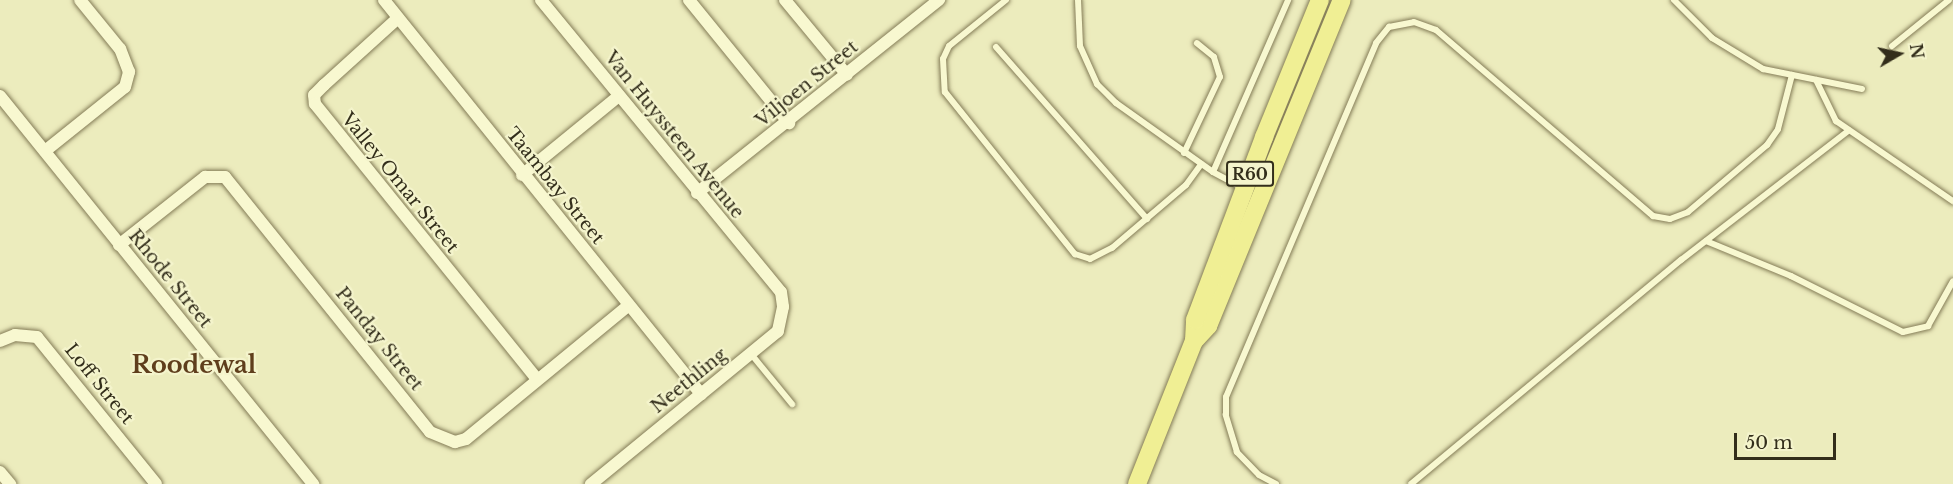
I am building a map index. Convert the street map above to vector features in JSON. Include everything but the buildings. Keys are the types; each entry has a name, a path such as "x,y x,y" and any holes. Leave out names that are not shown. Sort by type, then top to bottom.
{"main road":[{"name":"R60","path":"1252,192 1320,0"},
{"name":"R60","path":"1137,484 1194,341 1195,320 1342,0"}],"street":[{"path":"45,151 125,87 129,72 120,49 80,0"},
{"name":"Taambay Street","path":"384,0 522,175 701,394"},
{"name":"Van Huyssteen Avenue","path":"541,0 696,193 781,292"},
{"path":"689,0 789,123"},
{"path":"785,0 847,75"},
{"name":"Viljoen Street","path":"696,193 789,123 939,0"},
{"name":"Valley Omar Street","path":"398,18 319,90 315,105 537,379"},
{"name":"Rhode Street","path":"0,96 313,484"},
{"path":"522,175 619,96"},
{"name":"Panday Street","path":"120,245 205,177 225,177 430,432 442,440 466,440 628,306"},
{"name":"Neethling","path":"591,484 751,354 781,326 781,292"},
{"name":"Loff Street","path":"0,341 26,334 44,344 156,484"},
{"path":"0,472 10,484"}],"lane":[{"path":"1006,0 966,30 943,59 945,92 953,108 1075,255 1098,256 1147,219 1202,164"},
{"path":"1078,0 1080,46 1097,84 1184,153 1213,172 1252,192"},
{"path":"1213,172 1288,0"},
{"path":"1674,0 1740,57 1792,75 1862,88"},
{"path":"1892,46 1949,0"},
{"path":"1276,484 1259,475 1237,452 1226,416 1226,398 1376,43 1389,27 1414,21 1436,30 1653,216 1670,219 1688,212 1767,145 1778,129 1792,75"},
{"path":"1184,153 1220,78 1214,57 1197,43"},
{"path":"996,46 1147,219"},
{"path":"1816,81 1836,122 1953,201"},
{"path":"1411,484 1706,240 1849,130"},
{"path":"1706,240 1791,276 1903,332 1928,326 1953,281"},
{"path":"751,354 792,404"}],"district":[{"name":"Roodewal","path":"194,365"}]}
